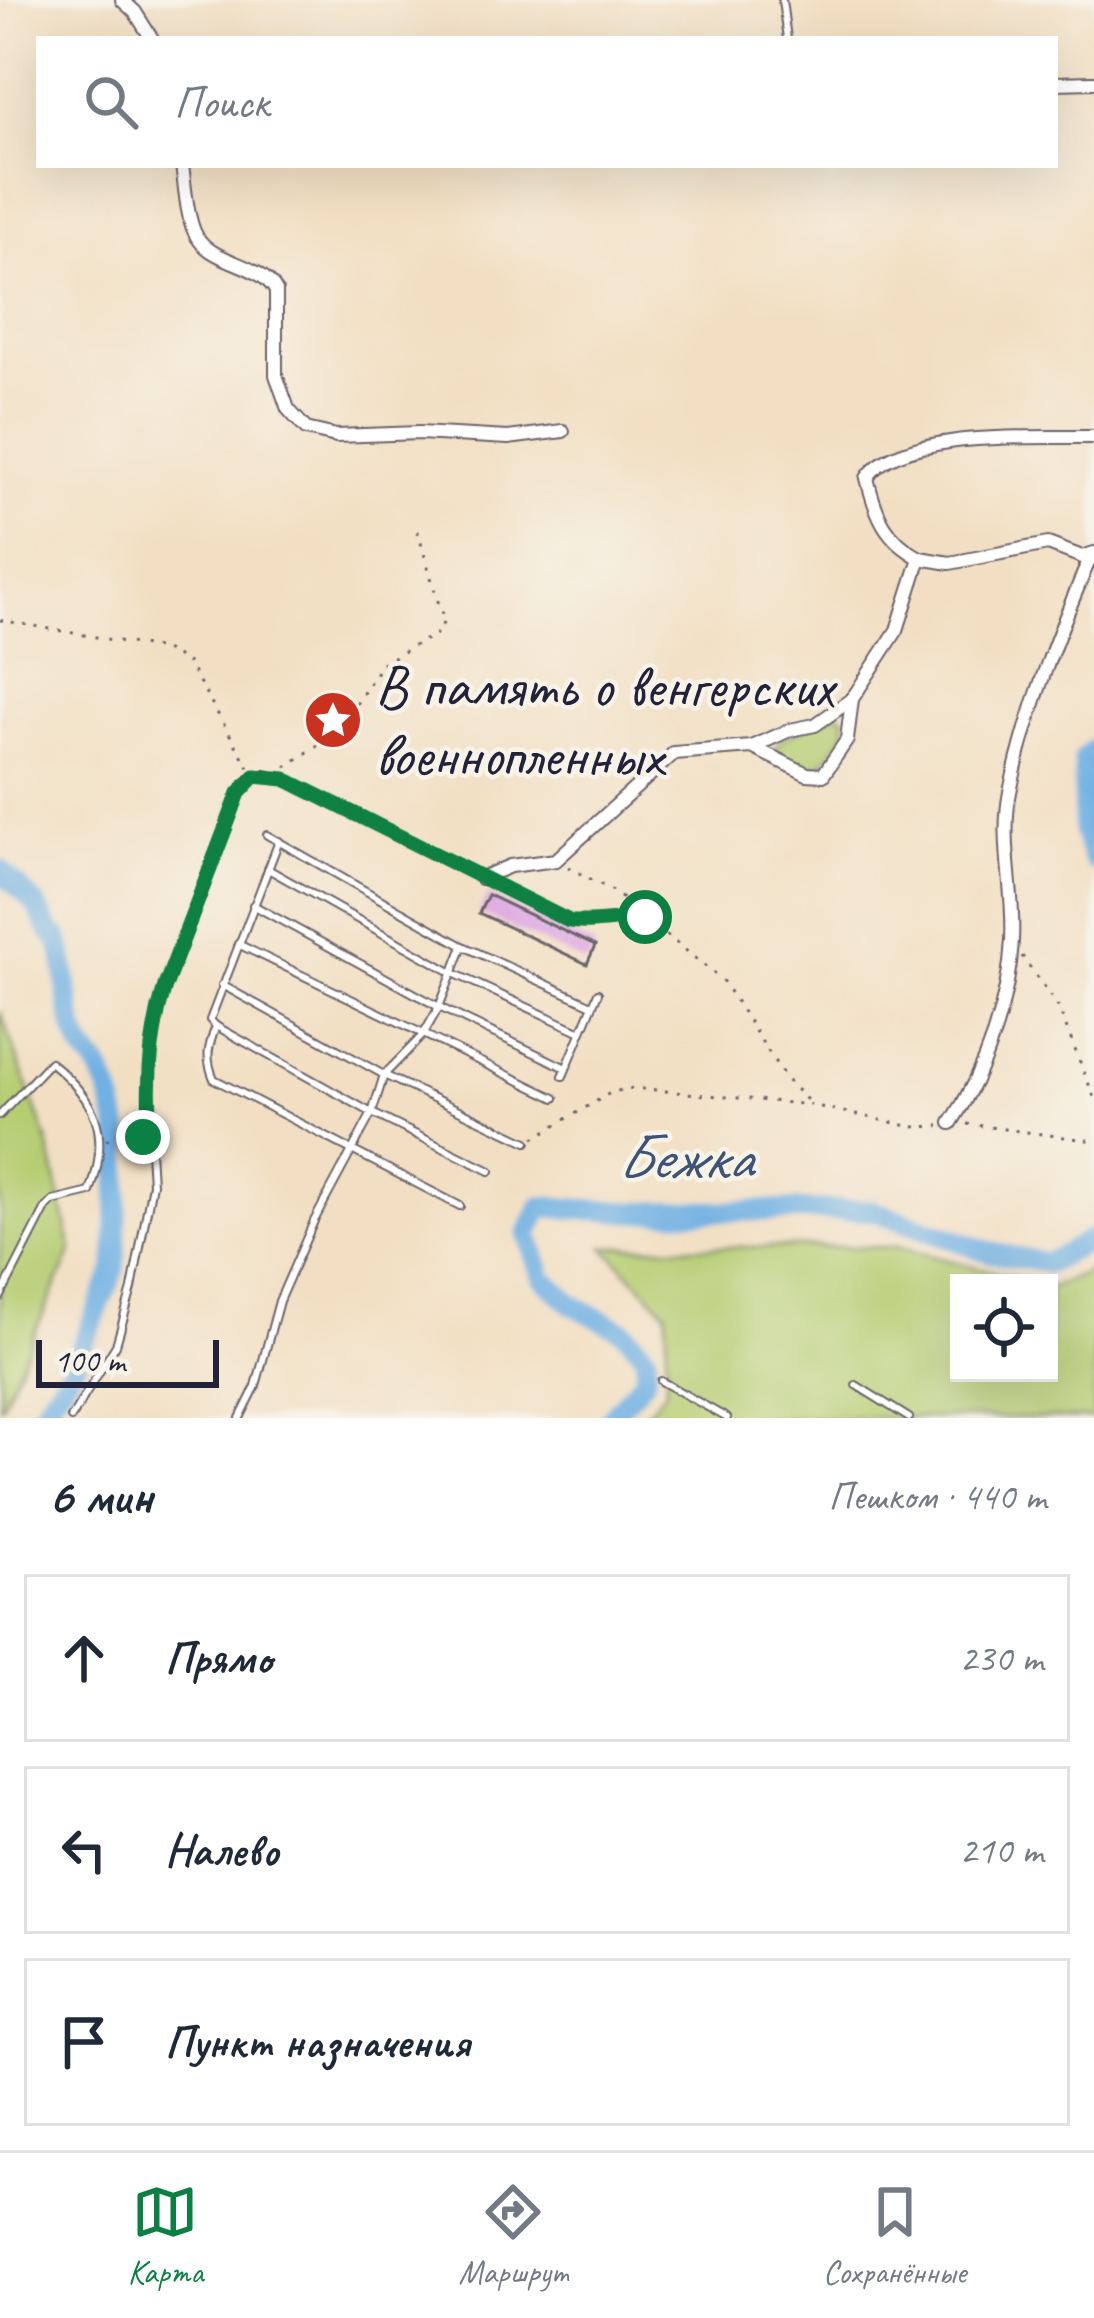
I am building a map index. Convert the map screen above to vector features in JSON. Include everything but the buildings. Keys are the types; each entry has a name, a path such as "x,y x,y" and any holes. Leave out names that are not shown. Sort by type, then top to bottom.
{"street":[{"path":"122,0 150,36"},
{"path":"1058,83 1094,82"},
{"path":"183,168 197,237 209,250 264,275 276,291 276,374 288,409 306,429 336,436 419,433 508,438 563,431"},
{"path":"1093,555 1082,557 1048,544 950,563 920,558 902,548 875,513 868,478 888,457 907,450 994,438 1094,437"},
{"path":"951,1123 982,1066 1007,984 1012,939 1010,794 1043,670 1093,555"},
{"path":"481,878 510,866 556,860 674,753 752,747 814,725 852,699 898,630 920,558"},
{"path":"752,747 807,774 823,775 847,740 852,699"}],"lane":[{"path":"782,0 787,36"},
{"path":"70,1418 116,1345 133,1289 152,1184 147,1099 157,1012 239,793 255,776 274,775 481,878"},
{"path":"267,835 463,946 592,1005"},
{"path":"279,841 210,1020 372,1113 490,1172"},
{"path":"268,868 451,972 581,1032"},
{"path":"253,905 565,1072 598,993"},
{"path":"238,944 556,1098"},
{"path":"240,1418 256,1385 279,1301 314,1221 372,1113 384,1075 423,1035 463,946"},
{"path":"222,985 384,1075 527,1142"},
{"path":"216,1026 207,1050 214,1079 460,1206"},
{"path":"0,1115 50,1062 81,1089 92,1106 100,1141 90,1192 53,1201 46,1208 0,1298"},
{"path":"661,1381 727,1418"},
{"path":"856,1385 909,1418"}],"path":[{"path":"274,775 333,737 382,663 441,628 444,622 416,529"},
{"path":"0,620 163,649 188,663 255,776"},
{"path":"556,860 594,878 722,980 774,1063 812,1105"},
{"path":"481,878 581,924 645,917"},
{"path":"1012,939 1058,1007 1094,1097"},
{"path":"527,1142 612,1092 634,1088 812,1105 914,1127 951,1123 1094,1141"},
{"path":"116,1137 152,1137"}],"green space":[{"path":"838,712 846,720 844,735 821,765 808,767 777,757 777,745 784,738"},
{"path":"0,1011 48,1142 72,1251 0,1408"},
{"path":"604,1247 897,1247 1002,1274 950,1274 950,1382 1058,1382 1058,1285 1094,1269 1094,1418 642,1418 666,1389 667,1312"}],"waterway":[{"name":"Бежка","path":"1094,749 1084,758 1083,831 1094,860"},
{"name":"Бежка","path":"0,870 36,905 58,938 76,1034 107,1086 120,1142 115,1269 72,1369 37,1418"},
{"name":"Бежка","path":"610,1418 645,1378 646,1355 624,1331 573,1305 543,1278 528,1234 541,1207 632,1212 871,1210 992,1253 1048,1263 1094,1238"}],"place":[{"name":"В память о венгерских военнопленных","path":"333,720"}],"route":[{"path":"143,1137 152,1137 147,1099 157,1012 165,986 239,793 255,776 285,779 569,921 581,924 645,917"}]}
